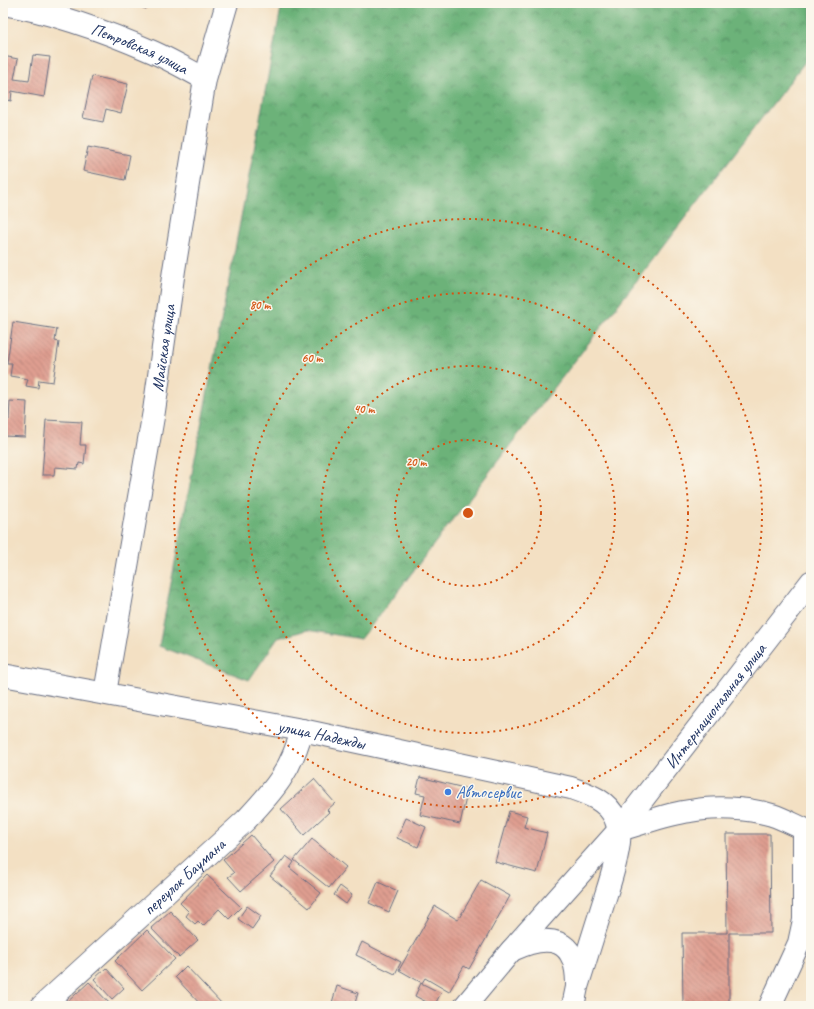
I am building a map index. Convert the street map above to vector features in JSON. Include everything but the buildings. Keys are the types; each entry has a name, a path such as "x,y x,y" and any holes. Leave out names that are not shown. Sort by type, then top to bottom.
{"street":[{"name":"Майская улица","path":"105,693 154,411 174,270 205,79 227,3"},
{"name":"Петровская улица","path":"3,4 74,21 155,52 205,79"},
{"name":"Интернациональная улица","path":"465,1006 510,952 619,830 811,582"},
{"name":"улица Надежды","path":"3,675 302,730 571,788 587,793 609,808 619,830"},
{"name":"переулок Баумана","path":"42,1006 246,820 264,801 286,772 293,759 302,730"},
{"path":"575,996 613,871 620,840 619,830 690,810 744,810 773,816 808,831 804,920 802,932 799,943 770,1006"},
{"path":"510,952 534,942 552,941 561,944 570,951 577,969 575,996"}],"green space":[{"path":"282,3 811,3 811,54 361,639 307,630 278,638 249,680 159,646"}],"place":[{"name":"Автосервис","path":"448,792"}]}
